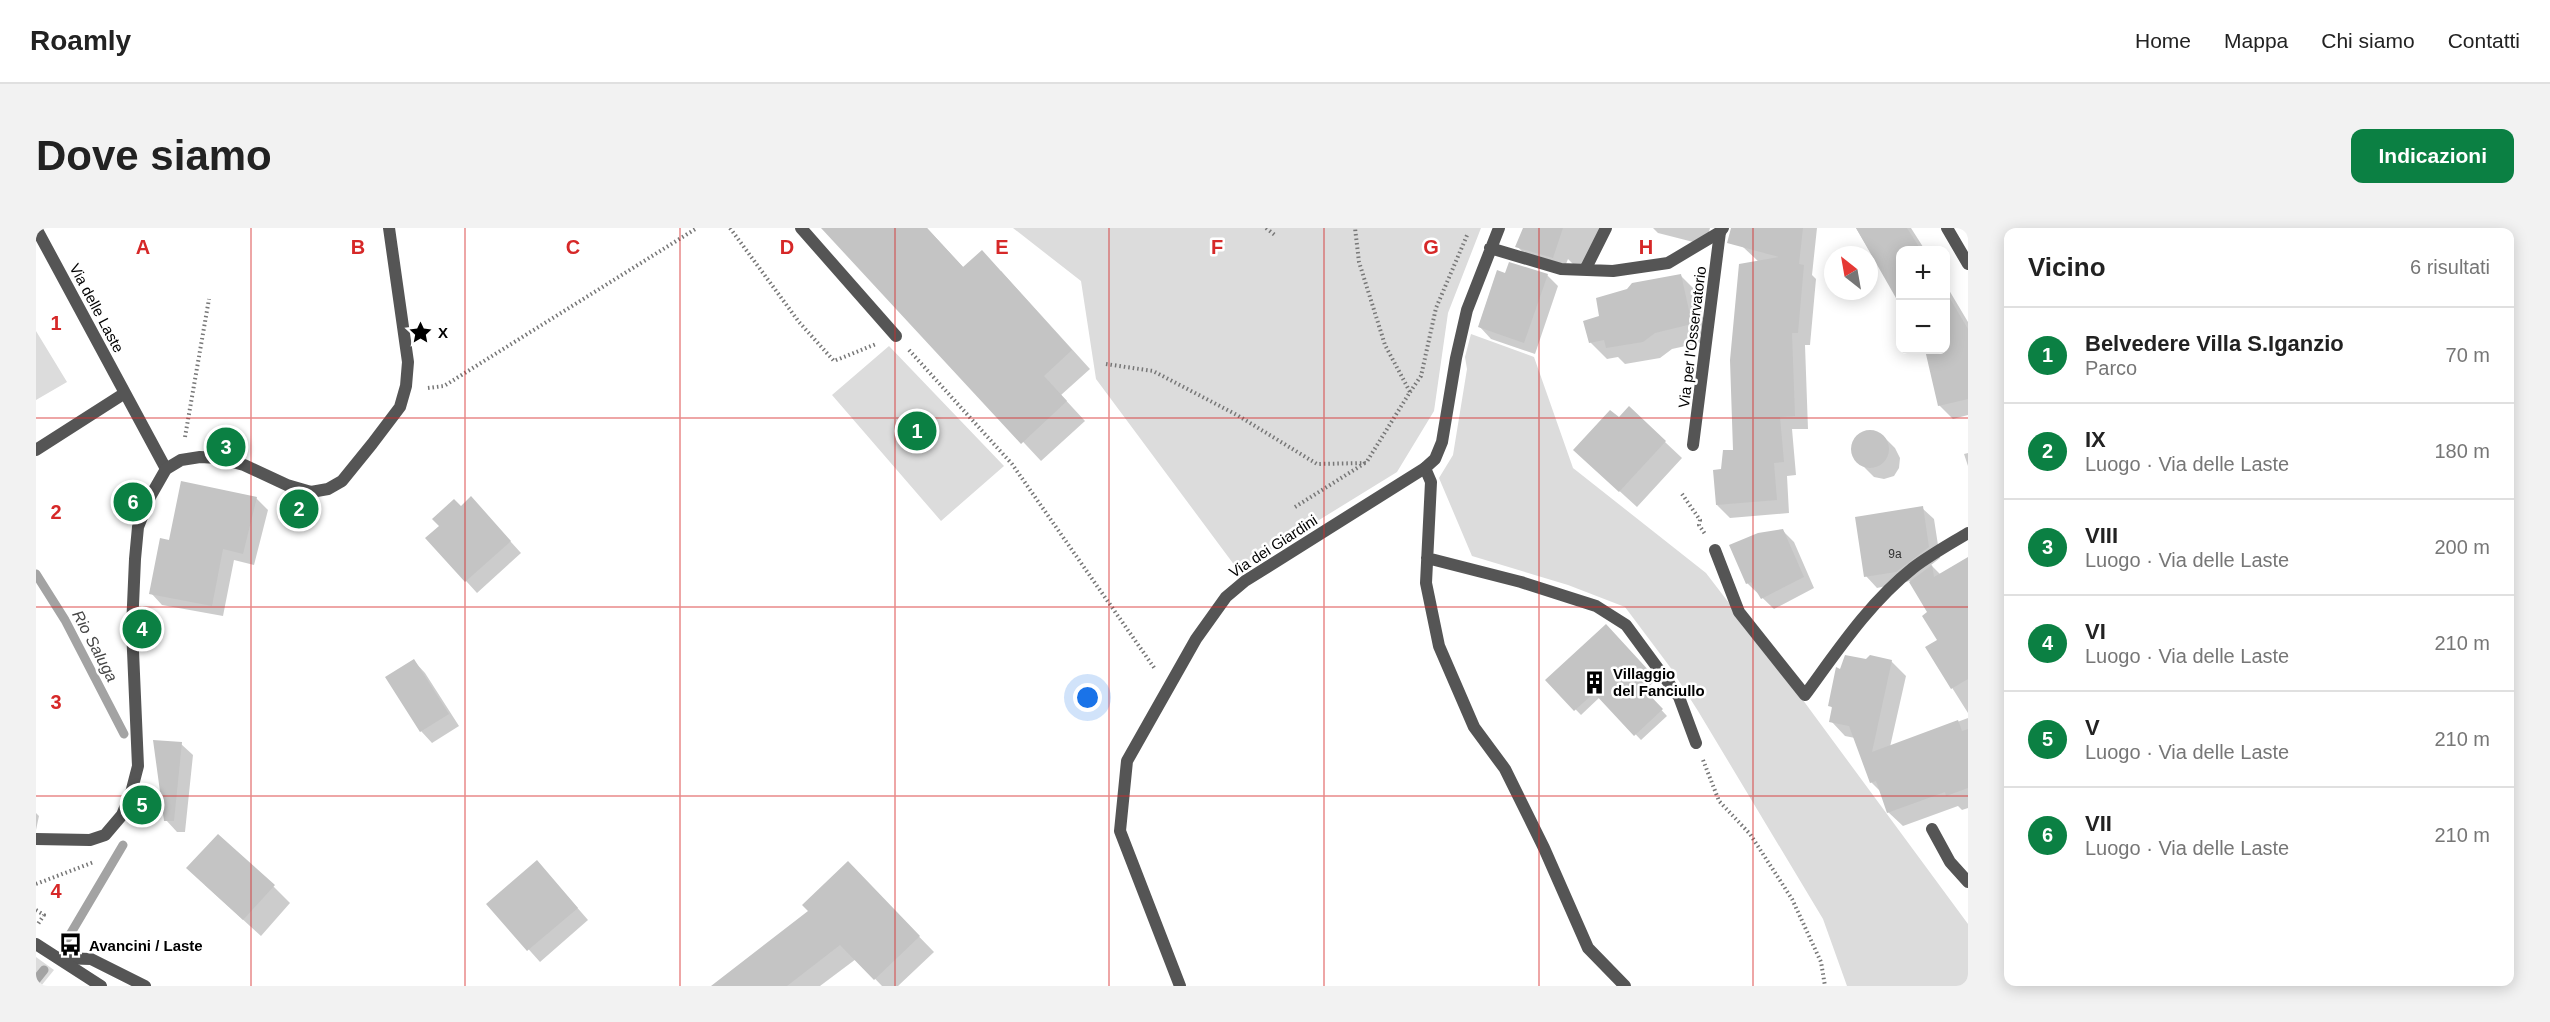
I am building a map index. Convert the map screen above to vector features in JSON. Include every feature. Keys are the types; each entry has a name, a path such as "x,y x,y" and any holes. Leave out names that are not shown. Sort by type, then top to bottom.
{"street":[{"name":"Via delle Laste","path":"36,228 166,469"},
{"path":"36,839 90,840 105,835 122,815 131,794 138,766 132,628 138,527 150,497 166,469 181,460 200,457 218,458 244,465 287,485 311,492 328,489 342,481 400,407 406,386 408,362 389,228"},
{"path":"801,228 896,336"},
{"name":"Via dei Giardini","path":"1180,986 1120,831 1127,761 1196,639 1226,597 1267,566 1425,468 1435,459 1442,442 1456,358 1467,310 1499,228"},
{"path":"1585,270 1606,228"},
{"path":"1947,228 1968,264"},
{"name":"Via per l'Osservatorio","path":"1490,248 1561,269 1613,271 1668,264 1722,230"},
{"name":"Via per l'Osservatorio","path":"1693,445 1722,230"},
{"path":"36,450 128,398"},
{"path":"1425,468 1431,482 1426,583 1439,646 1474,727 1505,769 1544,848 1588,948 1625,986"},
{"path":"1715,550 1739,612 1805,695 1863,615 1914,567 1968,533"},
{"path":"1426,558 1521,582 1596,606 1626,625 1678,697 1696,743"},
{"path":"1932,830 1950,862 1968,882"},
{"path":"36,944 101,986"},
{"path":"59,958 91,959 146,986"}],"path":[{"path":"406,386 436,388 444,386 697,228"},
{"path":"730,228 799,322 834,361 896,336 1012,464 1159,673"},
{"path":"1266,228 1276,236"},
{"path":"1355,228 1359,262 1385,345 1410,392"},
{"path":"1295,507 1366,463 1421,376 1436,308 1468,234"},
{"path":"187,422 209,299"},
{"path":"1106,364 1153,371 1237,415 1317,464 1366,463"},
{"path":"1682,494 1715,550"},
{"path":"1696,743 1719,801 1750,834 1792,899 1821,962 1825,986"},
{"path":"36,884 102,860"},
{"path":"36,910 44,915"}],"shaded area":[{"path":"1013,228 1481,228 1448,313 1434,411 1397,472 1238,570 1096,379 1081,281"},
{"path":"36,331 67,382 36,400"},
{"path":"1471,334 1534,357 1573,468 1706,573 1797,692 1968,924 1968,986 1847,986 1823,919 1698,711 1670,667 1625,607 1568,585 1472,556 1439,478 1453,455 1467,369 1465,357"},
{"path":"889,346 1004,466 941,521 832,395"},
{"path":"36,957 54,970 41,986 36,986"}],"building":[{"path":"821,228 927,228 963,267 982,250 1072,350 1044,376 1067,401 1021,444"},
{"path":"1523,228 1563,228 1553,258 1515,247"},
{"path":"1731,228 1803,228 1799,264 1804,265 1798,333 1792,333 1795,416 1780,417 1784,462 1774,463 1777,500 1716,505 1713,470 1721,469 1723,450 1733,450 1730,360 1739,264 1779,257 1727,243"},
{"path":"1856,228 1907,228 1918,246 1896,246 1896,298 1878,266 1878,246 1866,246"},
{"path":"1509,262 1548,274 1524,343 1478,327 1497,270 1505,273"},
{"path":"1681,274 1692,324 1655,333 1643,342 1606,348 1604,340 1589,343 1583,321 1599,316 1596,298 1627,289 1632,283"},
{"path":"1950,299 1968,329 1968,399 1938,406 1926,354 1950,354"},
{"path":"1629,406 1666,441 1619,492 1573,450 1610,410 1619,417"},
{"path":"1870,430 1883,436 1889,449 1883,462 1870,468 1857,462 1851,449 1857,436"},
{"path":"181,481 257,497 243,554 223,549 212,606 149,594 160,538 169,540"},
{"path":"471,496 511,541 465,582 425,538 439,526 432,519 454,499 461,506"},
{"path":"1923,506 1929,547 1896,572 1864,577 1855,517"},
{"path":"1783,529 1804,577 1761,599 1751,582 1746,584 1729,545 1758,533"},
{"path":"1968,557 1968,679 1951,689 1925,647 1937,640 1922,616 1927,612 1909,582 1932,565 1934,577"},
{"name":"Villaggio del Fanciullo","path":"1606,624 1651,673 1640,685 1663,709 1634,736 1594,693 1574,711 1545,680"},
{"path":"1845,655 1866,659 1870,655 1892,660 1872,752 1958,720 1962,731 1968,729 1968,788 1946,796 1945,792 1887,813 1876,781 1870,783 1849,726 1829,722 1832,707 1828,706 1836,667 1840,669"},
{"path":"414,659 449,714 420,732 385,677"},
{"path":"153,740 182,742 174,821 164,821"},
{"path":"218,834 275,885 243,920 186,868"},
{"path":"537,860 578,908 527,951 486,904"},
{"path":"848,861 920,936 874,980 840,945 787,986 711,986 808,911 802,905"}],"waterway":[{"name":"Rio Saluga","path":"36,574 65,620 124,734"},
{"name":"Rio Saluga","path":"68,938 123,845"},
{"name":"Rio Saluga","path":"36,980 44,970"}],"place":[{"name":"X","path":"420,332"},
{"name":"Belvedere Villa S.Iganzio","path":"917,431"},
{"name":"VIII","path":"226,447"},
{"name":"VII","path":"133,502"},
{"name":"IX","path":"299,509"},
{"name":"VI","path":"142,629"},
{"name":"Villaggio del Fanciullo","path":"1595,682"},
{"name":"V","path":"142,805"},
{"name":"Avancini / Laste","path":"71,945"}]}
